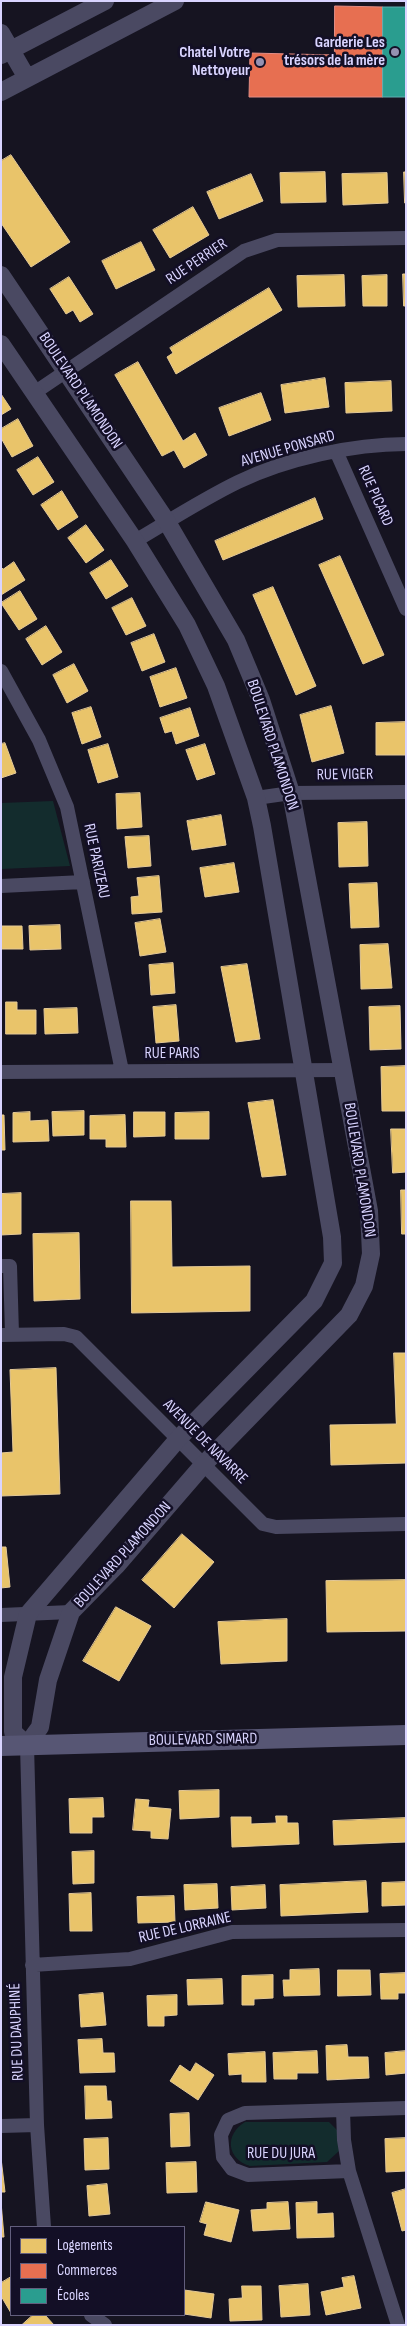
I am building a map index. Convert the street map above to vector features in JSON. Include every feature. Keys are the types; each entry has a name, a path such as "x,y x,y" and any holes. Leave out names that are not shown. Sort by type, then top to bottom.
{"main road":[{"name":"BOULEVARD SIMARD","path":"1,1746 406,1735"}],"street":[{"path":"6,53 105,1"},
{"path":"1,92 174,1"},
{"path":"1,33 6,53 26,78"},
{"name":"RUE PERRIER","path":"34,393 244,251 277,240 406,238"},
{"name":"BOULEVARD PLAMONDON","path":"1,275 7,294 67,372 167,522 236,640 261,700 291,793 369,1211 372,1254 364,1286 349,1315 204,1464 116,1566 71,1612 48,1680 40,1727 28,1745 13,1732 13,1677 28,1614 178,1440 314,1301 333,1263 332,1237 305,1071 286,975 270,868 256,798 216,686 186,625 135,542 1,344"},
{"name":"AVENUE PONSARD","path":"135,542 239,481 287,464 336,451 406,444"},
{"name":"RUE PICARD","path":"336,451 406,609"},
{"name":"RUE PARIZEAU","path":"1,671 39,740 67,807 122,1071"},
{"name":"RUE VIGER","path":"256,798 291,793 406,792"},
{"path":"1,886 83,882"},
{"name":"RUE PARIS","path":"1,1072 343,1070"},
{"path":"1,1266 10,1266 7,1334"},
{"name":"AVENUE DE NAVARRE","path":"7,1334 64,1334 76,1337 263,1524 276,1527 406,1524"},
{"path":"1,1615 71,1612"},
{"name":"RUE DU DAUPHINÉ","path":"28,1745 32,1965 44,2226"},
{"name":"RUE DE LORRAINE","path":"32,1965 130,1959 232,1932 406,1930"},
{"name":"RUE DU JURA","path":"349,2171 248,2175 232,2169 223,2157 221,2135 228,2120 245,2113 406,2108"},
{"path":"343,2110 344,2140 349,2171 398,2325"},
{"path":"1,2126 38,2125"},
{"path":"92,2316 105,2325"}],"green space":[{"path":"53,801 70,866 1,869 1,803"},
{"path":"245,2122 329,2122 338,2131 339,2151 327,2162 250,2166 242,2163 237,2158 231,2146 234,2133"}],"building: Logements":[{"path":"11,155 70,242 31,267 1,223 1,161"},
{"path":"325,172 326,202 281,203 280,173"},
{"path":"404,172 406,172 406,203 405,203"},
{"path":"387,173 388,203 343,205 342,174"},
{"path":"251,174 263,201 219,219 207,192"},
{"path":"193,207 209,235 170,258 153,230"},
{"path":"141,242 155,270 116,289 102,261"},
{"path":"403,274 406,274 406,306 404,306"},
{"path":"344,275 345,306 298,307 297,276"},
{"path":"387,275 387,306 363,306 362,276"},
{"path":"69,277 93,314 80,322 73,310 66,314 50,289"},
{"path":"269,288 282,310 176,374 167,357 173,353 170,348"},
{"path":"138,362 183,441 195,433 207,455 184,468 174,450 162,456 115,375"},
{"path":"325,378 329,407 285,413 281,385"},
{"path":"391,381 392,411 346,413 345,383"},
{"path":"261,393 271,420 229,436 219,408"},
{"path":"1,394 11,409 1,415"},
{"path":"18,419 33,446 12,457 1,438 1,429"},
{"path":"38,457 54,482 33,495 17,470"},
{"path":"62,491 78,517 58,530 41,505"},
{"path":"315,498 323,519 223,560 215,541"},
{"path":"86,525 104,550 86,563 68,538"},
{"path":"340,556 384,655 363,664 319,565"},
{"path":"111,560 128,586 106,599 90,573"},
{"path":"14,562 25,580 1,595 1,567 3,569"},
{"path":"273,587 316,686 296,695 253,595"},
{"path":"20,591 37,619 19,630 1,603"},
{"path":"132,598 146,626 126,635 112,608"},
{"path":"46,626 62,652 42,665 26,639"},
{"path":"154,634 165,662 142,671 131,643"},
{"path":"74,664 88,691 67,703 53,675"},
{"path":"176,668 187,698 160,707 150,677"},
{"path":"331,706 344,753 312,762 300,715"},
{"path":"91,707 101,737 82,744 72,713"},
{"path":"190,708 199,736 176,744 172,731 165,733 160,718"},
{"path":"406,722 406,755 376,755 376,723"},
{"path":"5,743 16,773 1,778 1,744"},
{"path":"108,744 118,777 98,783 88,750"},
{"path":"205,744 215,774 197,780 186,750"},
{"path":"140,793 142,827 117,829 116,794"},
{"path":"221,815 226,845 192,850 187,821"},
{"path":"367,822 368,866 339,867 338,823"},
{"path":"149,836 151,866 128,868 125,837"},
{"path":"234,863 239,892 205,897 200,868"},
{"path":"159,876 162,912 132,914 131,897 139,896 137,878"},
{"path":"377,883 379,927 351,928 349,884"},
{"path":"160,919 166,952 140,956 135,923"},
{"path":"60,925 61,949 30,950 29,926"},
{"path":"1,926 22,926 23,949 1,949"},
{"path":"388,944 392,988 361,989 360,945"},
{"path":"173,963 175,993 151,995 149,965"},
{"path":"247,964 260,1039 236,1042 221,967"},
{"path":"6,1002 17,1002 17,1010 36,1010 36,1034 6,1034"},
{"path":"176,1005 179,1041 156,1043 153,1007"},
{"path":"400,1006 401,1049 370,1050 369,1007"},
{"path":"77,1008 78,1033 45,1034 44,1009"},
{"path":"406,1066 406,1111 382,1111 381,1067"},
{"path":"273,1100 286,1175 262,1177 248,1103"},
{"path":"84,1111 84,1135 53,1136 52,1112"},
{"path":"30,1112 30,1121 48,1120 49,1141 13,1142 13,1113"},
{"path":"134,1112 165,1112 165,1136 134,1137"},
{"path":"209,1112 209,1139 175,1139 175,1113"},
{"path":"1,1115 4,1115 5,1150 1,1150"},
{"path":"125,1115 126,1147 106,1147 106,1139 90,1139 90,1116"},
{"path":"391,1129 406,1129 406,1172 393,1173"},
{"path":"401,1190 406,1190 406,1234 402,1234"},
{"path":"21,1193 21,1234 1,1235 1,1194"},
{"path":"131,1201 171,1201 172,1267 250,1266 250,1311 132,1313"},
{"path":"79,1233 80,1299 34,1301 33,1234"},
{"path":"394,1353 406,1353 406,1463 331,1465 330,1425 396,1424"},
{"path":"56,1368 60,1494 1,1496 1,1453 13,1452 10,1370"},
{"path":"182,1534 214,1562 174,1608 142,1580"},
{"path":"1,1547 6,1547 10,1587 1,1588"},
{"path":"406,1580 406,1631 327,1632 326,1581"},
{"path":"116,1607 151,1626 119,1681 83,1661"},
{"path":"287,1619 287,1661 221,1664 218,1622"},
{"path":"219,1790 219,1817 180,1819 179,1791"},
{"path":"103,1798 104,1817 92,1817 92,1833 70,1833 69,1799"},
{"path":"136,1799 149,1800 148,1807 171,1809 168,1839 151,1838 151,1831 133,1830"},
{"path":"276,1816 287,1816 287,1823 298,1823 299,1844 232,1847 231,1817 251,1817 251,1824 276,1823"},
{"path":"406,1818 406,1842 334,1845 333,1821"},
{"path":"94,1851 94,1883 73,1884 72,1852"},
{"path":"366,1881 368,1912 281,1916 280,1885"},
{"path":"406,1882 406,1905 382,1906 382,1883"},
{"path":"217,1884 218,1908 185,1910 184,1885"},
{"path":"265,1885 266,1908 232,1910 231,1887"},
{"path":"91,1893 92,1931 70,1931 69,1894"},
{"path":"174,1896 175,1922 138,1923 137,1897"},
{"path":"319,1969 320,1995 284,1996 283,1980 290,1980 290,1970"},
{"path":"338,1970 370,1970 371,1995 338,1996"},
{"path":"406,1973 406,1993 398,1993 398,1999 381,1999 380,1974"},
{"path":"273,1975 273,1998 254,1999 254,2005 242,2005 242,1976"},
{"path":"222,1979 223,2004 188,2005 187,1980"},
{"path":"103,1993 106,2025 81,2027 79,1995"},
{"path":"177,1995 177,2015 164,2016 164,2026 148,2026 147,1996"},
{"path":"102,2039 103,2053 114,2053 115,2072 80,2073 78,2040"},
{"path":"347,2045 348,2057 368,2057 369,2078 327,2080 326,2046"},
{"path":"317,2051 318,2073 297,2073 297,2079 274,2079 273,2053"},
{"path":"406,2051 406,2073 386,2075 385,2053"},
{"path":"265,2052 266,2082 242,2082 242,2074 229,2075 228,2054"},
{"path":"196,2063 214,2075 198,2100 170,2081 180,2065 190,2072"},
{"path":"85,2086 106,2086 107,2101 111,2101 112,2118 86,2119"},
{"path":"189,2113 190,2146 171,2147 170,2114"},
{"path":"108,2138 109,2169 85,2170 84,2139"},
{"path":"406,2138 406,2171 386,2172 385,2139"},
{"path":"1,2158 5,2192 1,2192"},
{"path":"196,2162 197,2192 167,2193 166,2163"},
{"path":"107,2184 110,2214 89,2216 87,2186"},
{"path":"406,2189 406,2230 402,2231 392,2193"},
{"path":"1,2202 4,2237 1,2237"},
{"path":"206,2202 239,2210 231,2242 204,2235 207,2224 200,2222"},
{"path":"288,2202 290,2229 253,2231 251,2210 267,2209 267,2203"},
{"path":"317,2202 317,2214 333,2213 334,2237 297,2238 296,2203"},
{"path":"354,2276 361,2308 326,2315 321,2292 344,2287 342,2278"},
{"path":"10,2278 10,2311 1,2296 1,2283"},
{"path":"308,2284 310,2315 281,2317 279,2286"},
{"path":"242,2286 261,2286 262,2320 230,2321 229,2299 242,2298"},
{"path":"185,2290 214,2294 211,2318 185,2314"},
{"path":"32,2316 46,2316 54,2325 22,2325"}],"building: Commerces":[{"path":"335,6 383,7 383,97 249,97 250,53 334,55"}],"building: Écoles":[{"name":"Garderie Les trésors de la mère","path":"383,7 406,7 406,97 383,97"}],"place":[{"name":"Garderie Les trésors de la mère","path":"395,52"},
{"name":"Chatel Votre Nettoyeur","path":"260,62"}]}
